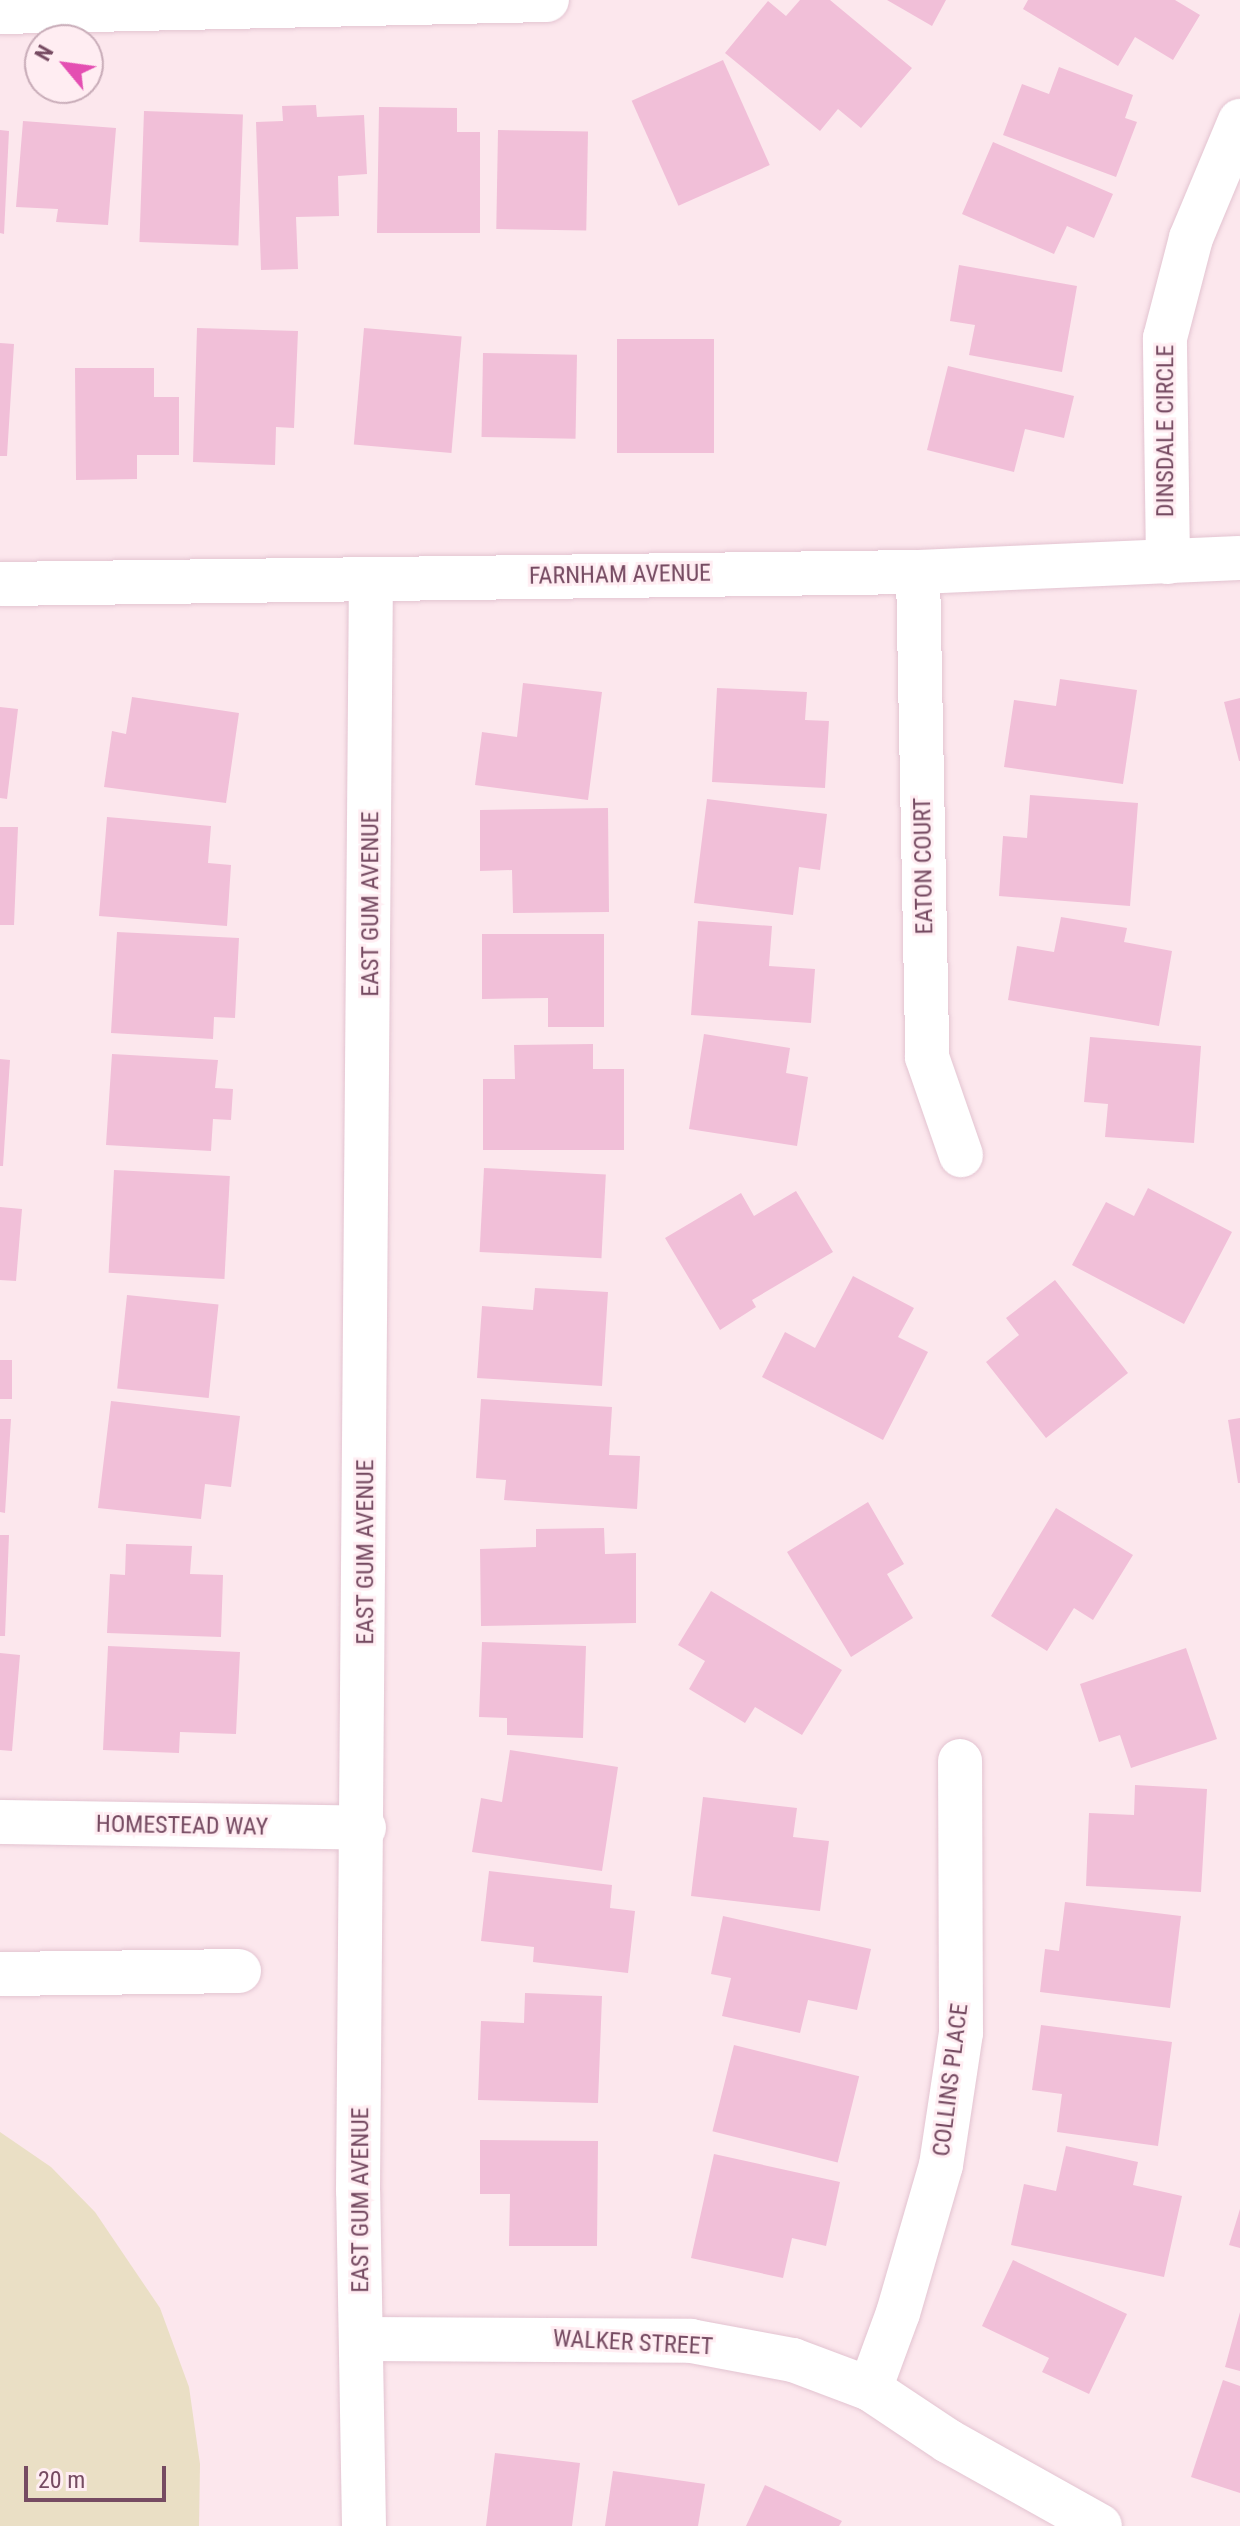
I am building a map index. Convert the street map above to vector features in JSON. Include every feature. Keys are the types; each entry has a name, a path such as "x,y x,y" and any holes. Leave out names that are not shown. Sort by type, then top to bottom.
{"street":[{"path":"0,12 218,4 547,0"},
{"name":"DINSDALE CIRCLE","path":"1168,562 1165,338 1191,238 1240,121"},
{"name":"FARNHAM AVENUE","path":"0,584 918,572 1240,558"},
{"name":"EATON COURT","path":"918,572 927,1057 961,1155"},
{"name":"EAST GUM AVENUE","path":"364,2526 358,2191 364,1828 371,579"},
{"name":"COLLINS PLACE","path":"870,2389 898,2313 941,2165 961,2033 960,1761"},
{"name":"HOMESTEAD WAY","path":"0,1822 364,1828"},
{"path":"0,1974 239,1971"},
{"name":"WALKER STREET","path":"363,2339 691,2341 793,2360 870,2389 948,2441 1100,2526"}],"shaded area":[{"path":"0,2132 51,2167 95,2212 160,2308 189,2387 200,2464 199,2526 0,2526"}],"building":[{"path":"800,0 830,0 912,68 861,128 838,109 820,131 725,53 768,1 786,16"},
{"path":"887,0 946,0 932,26"},
{"path":"1028,0 1175,0 1200,15 1173,60 1135,37 1118,66 1023,9"},
{"path":"723,60 770,165 678,206 632,101"},
{"path":"1059,67 1133,95 1125,118 1137,122 1116,177 1003,135 1022,84 1049,94"},
{"path":"316,105 317,117 364,115 367,174 338,176 339,216 296,217 298,269 261,270 256,122 283,121 282,106"},
{"path":"379,107 457,108 457,132 480,132 480,233 377,233"},
{"path":"144,111 243,114 238,245 139,242"},
{"path":"23,121 116,128 108,225 56,222 58,209 16,207"},
{"path":"0,130 9,131 4,234 0,233"},
{"path":"498,130 588,132 586,231 496,229"},
{"path":"993,142 1113,194 1094,238 1067,226 1054,254 962,214"},
{"path":"959,265 1077,286 1062,372 969,355 975,325 950,321"},
{"path":"197,328 298,331 294,428 276,427 275,465 193,462"},
{"path":"364,328 462,337 451,453 354,445"},
{"path":"617,339 714,339 714,453 617,453"},
{"path":"0,343 14,344 7,456 0,456"},
{"path":"483,353 577,355 576,439 482,437"},
{"path":"948,366 1074,396 1064,438 1025,429 1014,472 927,450"},
{"path":"75,368 154,368 154,397 179,397 179,455 137,455 137,479 76,480"},
{"path":"1060,679 1137,690 1123,784 1004,767 1014,700 1056,706"},
{"path":"523,683 602,692 588,800 475,785 482,732 517,737"},
{"path":"717,688 807,692 805,720 829,721 825,788 712,782"},
{"path":"132,697 239,713 226,803 104,787 112,731 126,734"},
{"path":"1240,698 1240,761 1239,761 1224,702"},
{"path":"0,707 18,709 7,799 0,798"},
{"path":"1030,795 1138,803 1130,906 999,896 1003,836 1027,838"},
{"path":"707,799 827,814 820,870 799,867 793,915 694,903"},
{"path":"608,808 609,912 513,913 512,870 480,871 480,810"},
{"path":"107,817 211,826 208,863 231,865 227,926 99,916"},
{"path":"0,827 18,827 14,925 0,925"},
{"path":"1061,917 1127,928 1124,942 1172,951 1159,1026 1008,1000 1017,946 1054,952"},
{"path":"698,921 772,926 769,966 815,969 811,1023 691,1015"},
{"path":"117,932 239,938 235,1018 214,1017 213,1039 111,1033"},
{"path":"482,934 604,934 604,1027 548,1027 548,998 482,999"},
{"path":"704,1034 790,1048 786,1073 808,1077 797,1146 689,1129"},
{"path":"1090,1037 1201,1046 1194,1143 1105,1137 1108,1104 1084,1102"},
{"path":"593,1044 593,1069 624,1069 624,1150 483,1150 483,1079 515,1079 514,1045"},
{"path":"112,1054 218,1060 215,1088 233,1089 231,1120 213,1119 211,1151 106,1145"},
{"path":"0,1059 10,1060 3,1166 0,1166"},
{"path":"484,1168 606,1174 601,1258 480,1252"},
{"path":"114,1170 230,1176 224,1279 109,1273"},
{"path":"1148,1188 1232,1232 1184,1324 1072,1265 1106,1202 1134,1216"},
{"path":"796,1191 833,1252 752,1300 756,1307 720,1330 665,1238 741,1193 754,1216"},
{"path":"0,1207 22,1209 16,1281 0,1280"},
{"path":"853,1276 914,1308 898,1337 928,1352 883,1440 762,1377 785,1332 815,1348"},
{"path":"1055,1280 1128,1373 1046,1438 986,1362 1019,1335 1006,1318"},
{"path":"535,1288 608,1292 602,1386 477,1378 482,1306 533,1310"},
{"path":"127,1295 218,1305 209,1398 117,1388"},
{"path":"0,1360 12,1360 12,1399 0,1399"},
{"path":"481,1399 612,1407 609,1455 640,1456 637,1509 504,1500 506,1480 476,1478"},
{"path":"111,1401 240,1416 231,1487 205,1484 201,1519 98,1508"},
{"path":"1240,1418 1240,1483 1238,1483 1228,1420"},
{"path":"0,1419 11,1419 5,1513 0,1512"},
{"path":"868,1502 904,1564 887,1574 913,1618 851,1657 787,1552"},
{"path":"1056,1508 1133,1555 1093,1620 1074,1608 1047,1651 991,1616"},
{"path":"604,1528 605,1554 636,1553 636,1623 481,1626 480,1549 536,1547 536,1529"},
{"path":"0,1535 9,1535 5,1636 0,1636"},
{"path":"126,1544 192,1546 190,1574 223,1575 221,1637 107,1633 110,1574 125,1575"},
{"path":"711,1591 842,1670 802,1735 755,1707 745,1723 689,1689 705,1661 678,1645"},
{"path":"482,1642 586,1646 583,1738 507,1735 507,1718 479,1717"},
{"path":"108,1646 240,1652 236,1734 180,1732 179,1753 103,1750"},
{"path":"1186,1648 1217,1739 1131,1768 1120,1735 1099,1742 1080,1684"},
{"path":"0,1653 20,1655 12,1751 0,1750"},
{"path":"510,1750 618,1767 602,1871 472,1852 481,1798 502,1802"},
{"path":"1135,1785 1207,1789 1201,1892 1086,1886 1089,1813 1134,1815"},
{"path":"703,1797 797,1808 793,1837 829,1841 820,1911 691,1896"},
{"path":"489,1871 612,1885 610,1908 635,1911 628,1973 533,1962 534,1947 481,1941"},
{"path":"1065,1902 1181,1916 1170,2008 1040,1992 1045,1949 1059,1951"},
{"path":"723,1916 871,1949 857,2010 808,2000 800,2033 722,2016 731,1978 711,1974"},
{"path":"525,1993 602,1996 598,2103 478,2100 481,2021 524,2023"},
{"path":"1041,2025 1172,2042 1158,2146 1057,2132 1062,2094 1032,2090"},
{"path":"734,2045 859,2076 838,2163 712,2131"},
{"path":"480,2140 598,2141 597,2246 509,2246 510,2194 480,2194"},
{"path":"1066,2146 1138,2162 1133,2185 1182,2196 1164,2277 1011,2245 1024,2184 1056,2191"},
{"path":"714,2154 840,2182 826,2246 792,2238 783,2278 691,2258"},
{"path":"1240,2209 1240,2248 1229,2245"},
{"path":"1013,2260 1127,2314 1089,2394 1042,2372 1049,2358 982,2326"},
{"path":"1240,2312 1240,2371 1225,2367"},
{"path":"1223,2380 1240,2386 1240,2493 1191,2477"},
{"path":"495,2453 580,2463 572,2526 486,2526"},
{"path":"613,2471 705,2484 698,2526 605,2526"},
{"path":"765,2485 842,2521 839,2526 746,2526"}]}
